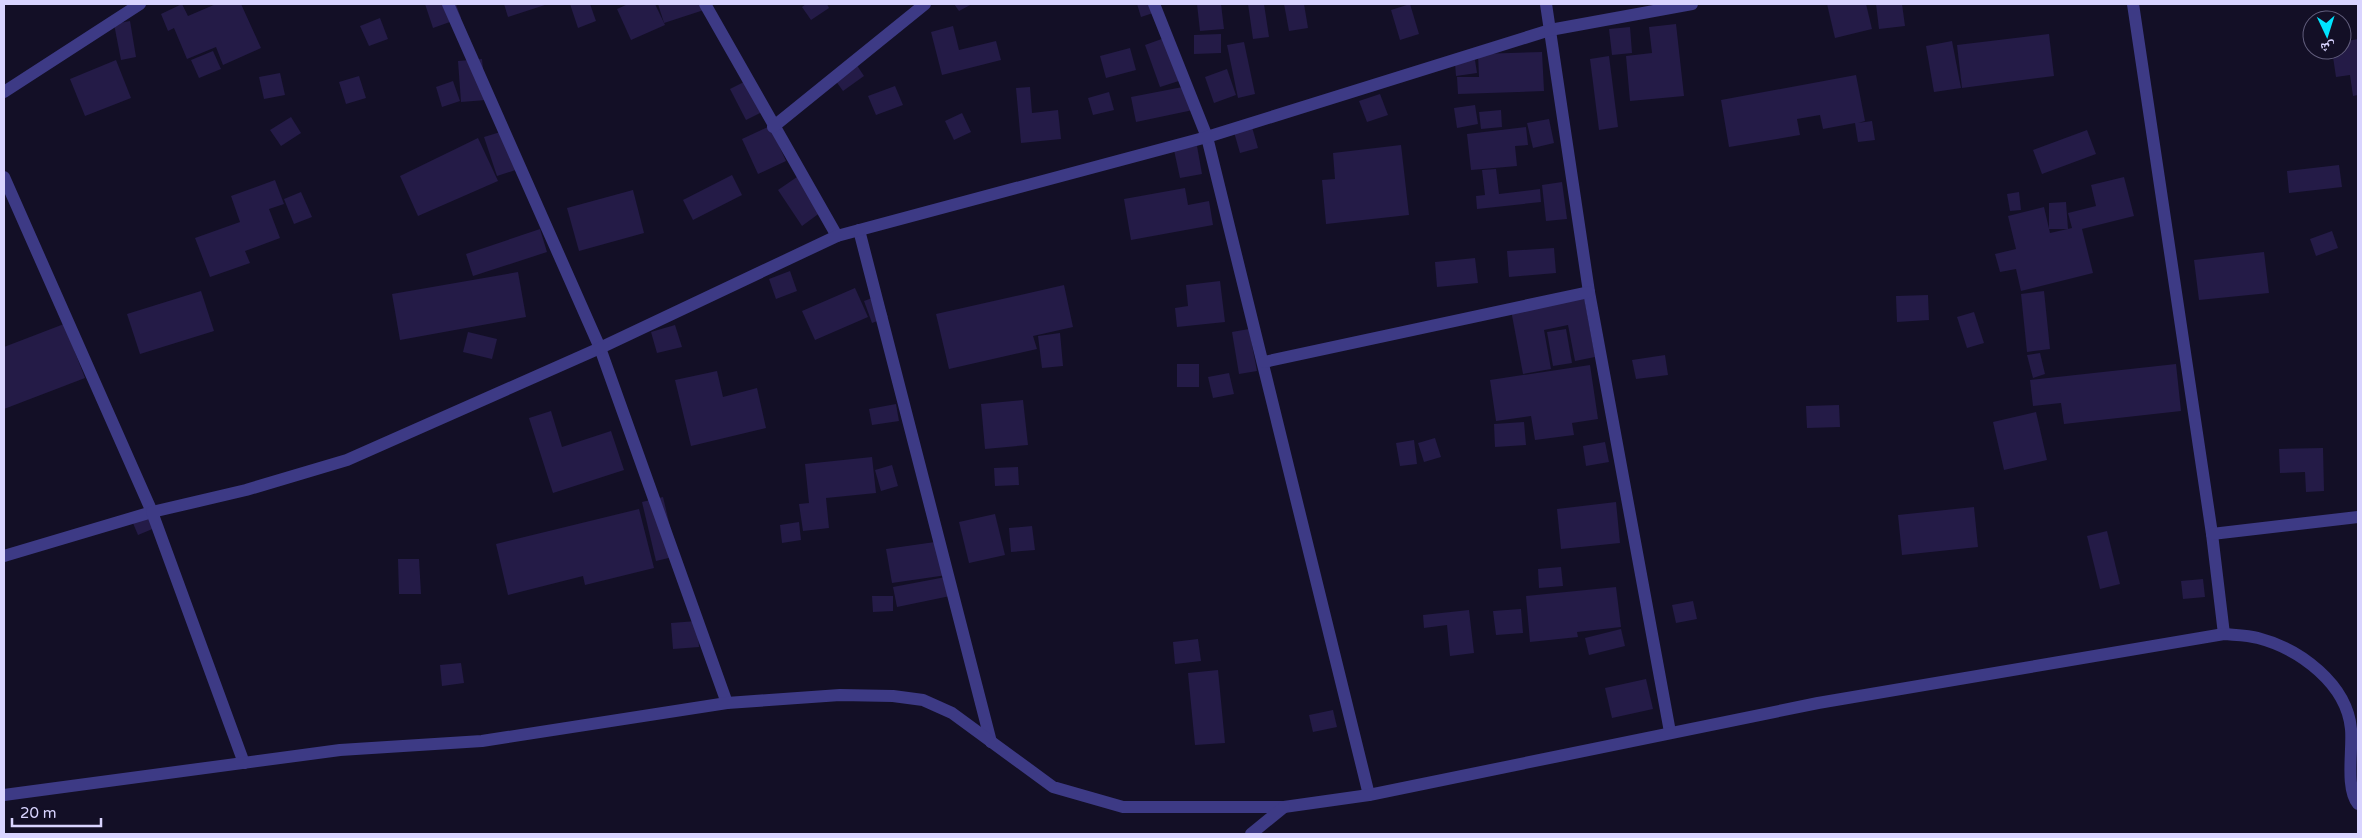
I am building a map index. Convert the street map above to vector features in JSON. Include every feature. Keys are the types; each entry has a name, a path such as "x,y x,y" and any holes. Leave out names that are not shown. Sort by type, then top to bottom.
{"street":[{"path":"4,92 140,4"},
{"path":"448,4 600,348 727,703"},
{"path":"705,4 773,127 837,236"},
{"path":"773,127 925,4"},
{"path":"1154,4 1207,137 1264,362 1369,795"},
{"path":"1546,4 1589,292 1670,732"},
{"path":"4,556 152,512 246,490 347,460 600,348 837,236 1207,137 1550,30 1692,4"},
{"path":"2133,4 2212,534 2224,634"},
{"path":"4,177 152,512 244,763"},
{"path":"859,230 991,742"},
{"path":"1264,362 1589,292"},
{"path":"2212,534 2358,517"},
{"path":"4,795 340,750 482,741 727,703 840,695 893,696 923,700 952,714 1053,788 1123,807 1284,807 1369,795 1670,732 1966,677 2224,634 2257,638 2288,649 2319,671 2339,692 2347,710 2351,729 2351,771 2354,800 2358,804"},
{"path":"1252,834 1284,807"}],"building":[{"path":"182,4 188,16 216,4 241,4 261,48 223,65 216,47 187,59 174,28 168,31 161,14"},
{"path":"425,4 456,4 461,18 433,28"},
{"path":"504,4 548,4 508,17"},
{"path":"570,4 590,4 596,21 578,28"},
{"path":"628,4 655,4 665,25 631,40 617,9"},
{"path":"658,4 709,4 710,8 664,23"},
{"path":"806,4 827,4 829,8 811,20 802,7"},
{"path":"954,4 972,4 959,11"},
{"path":"1137,4 1157,4 1159,11 1141,17"},
{"path":"1197,4 1221,4 1224,29 1200,31"},
{"path":"1248,4 1264,4 1269,37 1253,39"},
{"path":"1284,4 1304,4 1308,28 1289,31"},
{"path":"1410,4 1419,34 1400,40 1391,10"},
{"path":"1827,4 1866,4 1872,29 1835,38"},
{"path":"1876,4 1902,4 1905,26 1879,29"},
{"path":"380,18 388,39 369,46 360,26"},
{"path":"130,21 136,57 121,60 114,24"},
{"path":"1676,24 1684,96 1630,101 1626,56 1652,53 1649,27"},
{"path":"953,26 959,50 996,41 1001,60 942,75 931,32"},
{"path":"1630,27 1632,53 1612,55 1609,29"},
{"path":"1221,34 1221,53 1194,54 1194,35"},
{"path":"2049,34 2054,76 1962,88 1957,45"},
{"path":"1170,36 1185,79 1160,87 1145,45"},
{"path":"2358,39 2358,95 2353,96 2350,75 2336,77 2333,60 2352,60 2352,40"},
{"path":"1952,41 1961,88 1934,92 1926,46"},
{"path":"1244,42 1255,94 1238,98 1227,45"},
{"path":"1130,48 1136,70 1106,78 1100,56"},
{"path":"213,51 221,69 199,78 191,60"},
{"path":"1542,52 1544,91 1458,94 1457,77 1479,77 1478,54"},
{"path":"1609,56 1618,127 1599,130 1590,59"},
{"path":"482,59 486,100 461,102 458,61"},
{"path":"116,60 131,98 85,116 70,79"},
{"path":"1475,60 1477,73 1456,76 1455,63"},
{"path":"854,61 864,76 843,91 833,77"},
{"path":"1227,69 1236,95 1214,103 1205,77"},
{"path":"280,73 285,95 264,99 259,77"},
{"path":"1856,75 1865,121 1858,123 1872,121 1875,140 1858,142 1855,123 1823,129 1820,115 1797,119 1800,135 1729,147 1721,100"},
{"path":"359,76 366,98 346,104 339,82"},
{"path":"453,81 460,101 442,107 436,87"},
{"path":"746,81 762,112 746,120 730,89"},
{"path":"895,86 903,105 876,115 868,96"},
{"path":"1188,86 1193,110 1136,122 1131,97"},
{"path":"1030,87 1032,113 1058,110 1061,139 1021,143 1016,88"},
{"path":"1109,92 1114,110 1093,115 1088,98"},
{"path":"1380,94 1388,115 1367,122 1359,101"},
{"path":"1475,105 1478,124 1457,128 1454,108"},
{"path":"1501,110 1502,127 1481,129 1479,112"},
{"path":"962,113 971,132 954,140 945,121"},
{"path":"291,117 301,133 281,146 270,130"},
{"path":"1549,119 1554,143 1533,148 1527,123"},
{"path":"770,126 786,161 758,174 742,139"},
{"path":"1252,127 1258,148 1240,153 1234,132"},
{"path":"1526,127 1528,145 1515,146 1517,166 1471,170 1467,134"},
{"path":"507,130 519,169 497,176 484,137"},
{"path":"2087,130 2096,154 2042,174 2033,150"},
{"path":"478,138 498,181 418,216 400,176"},
{"path":"1401,145 1409,215 1326,224 1322,180 1335,179 1333,153"},
{"path":"1197,146 1202,174 1180,178 1174,150"},
{"path":"2339,165 2342,187 2289,193 2287,171"},
{"path":"1496,169 1499,194 1540,189 1541,202 1477,209 1476,196 1485,195 1482,170"},
{"path":"732,175 742,195 693,220 683,200"},
{"path":"797,177 821,212 802,226 778,190"},
{"path":"2124,177 2134,216 2082,229 2093,273 2021,291 2016,269 2000,272 1995,254 2016,249 2008,216 2044,207 2050,233 2072,228 2068,213 2096,206 2091,185"},
{"path":"275,180 284,204 269,209 280,238 245,251 250,263 210,277 195,238 240,222 231,196"},
{"path":"1562,182 1567,219 1546,221 1542,185"},
{"path":"1185,188 1188,205 1209,201 1213,225 1131,240 1124,199"},
{"path":"633,190 644,233 579,251 567,208"},
{"path":"301,192 312,217 294,224 284,199"},
{"path":"2019,192 2021,210 2010,211 2007,194"},
{"path":"2066,202 2068,229 2049,229 2049,203"},
{"path":"540,229 547,252 473,276 466,254"},
{"path":"2332,231 2338,248 2316,256 2310,239"},
{"path":"1554,248 1556,273 1509,277 1507,251"},
{"path":"2264,252 2269,293 2199,300 2194,260"},
{"path":"1475,258 1478,283 1437,287 1435,262"},
{"path":"790,271 797,291 776,299 769,279"},
{"path":"518,272 526,317 400,340 392,294"},
{"path":"1220,281 1225,322 1177,327 1175,308 1188,306 1186,285"},
{"path":"1064,285 1073,327 1033,336 1037,349 949,369 936,314"},
{"path":"855,288 868,317 815,340 802,311"},
{"path":"201,291 214,331 140,354 127,314"},
{"path":"2044,291 2050,349 2027,352 2021,294"},
{"path":"880,295 888,317 872,323 864,301"},
{"path":"1928,295 1929,320 1897,322 1896,296"},
{"path":"1584,296 1595,357 1575,361 1568,325 1544,330 1551,369 1523,374 1511,310"},
{"path":"1974,312 1984,343 1967,348 1957,317"},
{"path":"64,324 85,378 4,409 4,347"},
{"path":"675,325 682,347 657,353 651,332"},
{"path":"1249,329 1257,371 1239,374 1232,332"},
{"path":"1566,329 1572,363 1553,366 1547,332"},
{"path":"468,332 497,339 492,359 463,352"},
{"path":"1060,333 1063,366 1042,368 1038,336"},
{"path":"2040,353 2045,374 2033,378 2027,355"},
{"path":"1665,355 1668,375 1636,379 1632,360"},
{"path":"1177,364 1199,364 1199,387 1177,387"},
{"path":"2176,364 2181,411 2064,424 2061,403 2033,406 2030,380"},
{"path":"1590,365 1598,419 1572,423 1574,435 1535,440 1531,416 1496,421 1490,380"},
{"path":"717,371 723,397 757,388 766,428 691,446 675,380"},
{"path":"1229,373 1234,394 1213,398 1208,377"},
{"path":"1023,400 1028,445 985,449 981,404"},
{"path":"896,404 899,421 872,425 869,409"},
{"path":"1839,405 1840,427 1807,428 1806,406"},
{"path":"551,411 562,447 611,431 624,470 553,493 529,418"},
{"path":"2036,412 2047,460 2004,470 1993,422"},
{"path":"1524,422 1526,445 1495,447 1494,424"},
{"path":"1435,438 1441,457 1424,462 1418,443"},
{"path":"1414,440 1417,464 1400,466 1396,443"},
{"path":"1605,442 1609,462 1586,466 1583,446"},
{"path":"2323,448 2324,491 2306,492 2305,472 2280,473 2279,449"},
{"path":"872,457 876,493 826,498 829,528 803,531 799,504 809,503 805,464"},
{"path":"892,465 898,486 881,491 875,470"},
{"path":"1018,467 1019,485 995,486 994,468"},
{"path":"663,497 677,556 656,561 642,502"},
{"path":"1616,502 1620,543 1561,549 1557,509"},
{"path":"154,506 162,525 138,535 130,516"},
{"path":"1974,507 1978,547 1902,555 1898,515"},
{"path":"639,509 654,568 585,585 583,576 508,595 496,544"},
{"path":"995,514 1005,555 969,563 959,522"},
{"path":"799,522 801,540 782,543 780,525"},
{"path":"1032,526 1035,550 1011,552 1009,528"},
{"path":"2107,531 2120,584 2100,589 2087,536"},
{"path":"942,541 947,575 892,583 886,549"},
{"path":"398,559 419,559 421,594 399,594"},
{"path":"1561,567 1563,586 1539,588 1538,569"},
{"path":"951,576 955,595 897,607 893,587"},
{"path":"2203,579 2205,597 2183,599 2181,581"},
{"path":"1616,587 1621,627 1577,632 1578,637 1530,642 1526,596"},
{"path":"872,596 893,596 893,611 873,612"},
{"path":"1693,601 1697,619 1676,623 1672,605"},
{"path":"1521,609 1523,633 1496,635 1493,611"},
{"path":"1469,610 1474,653 1450,656 1447,625 1424,628 1423,615"},
{"path":"697,621 699,647 673,649 671,623"},
{"path":"1621,629 1625,646 1589,655 1585,638"},
{"path":"1198,639 1201,661 1175,664 1173,642"},
{"path":"461,663 464,683 442,686 440,665"},
{"path":"1218,670 1225,743 1195,745 1188,673"},
{"path":"1646,679 1653,709 1612,718 1605,688"},
{"path":"1333,710 1337,727 1313,732 1309,715"}]}
